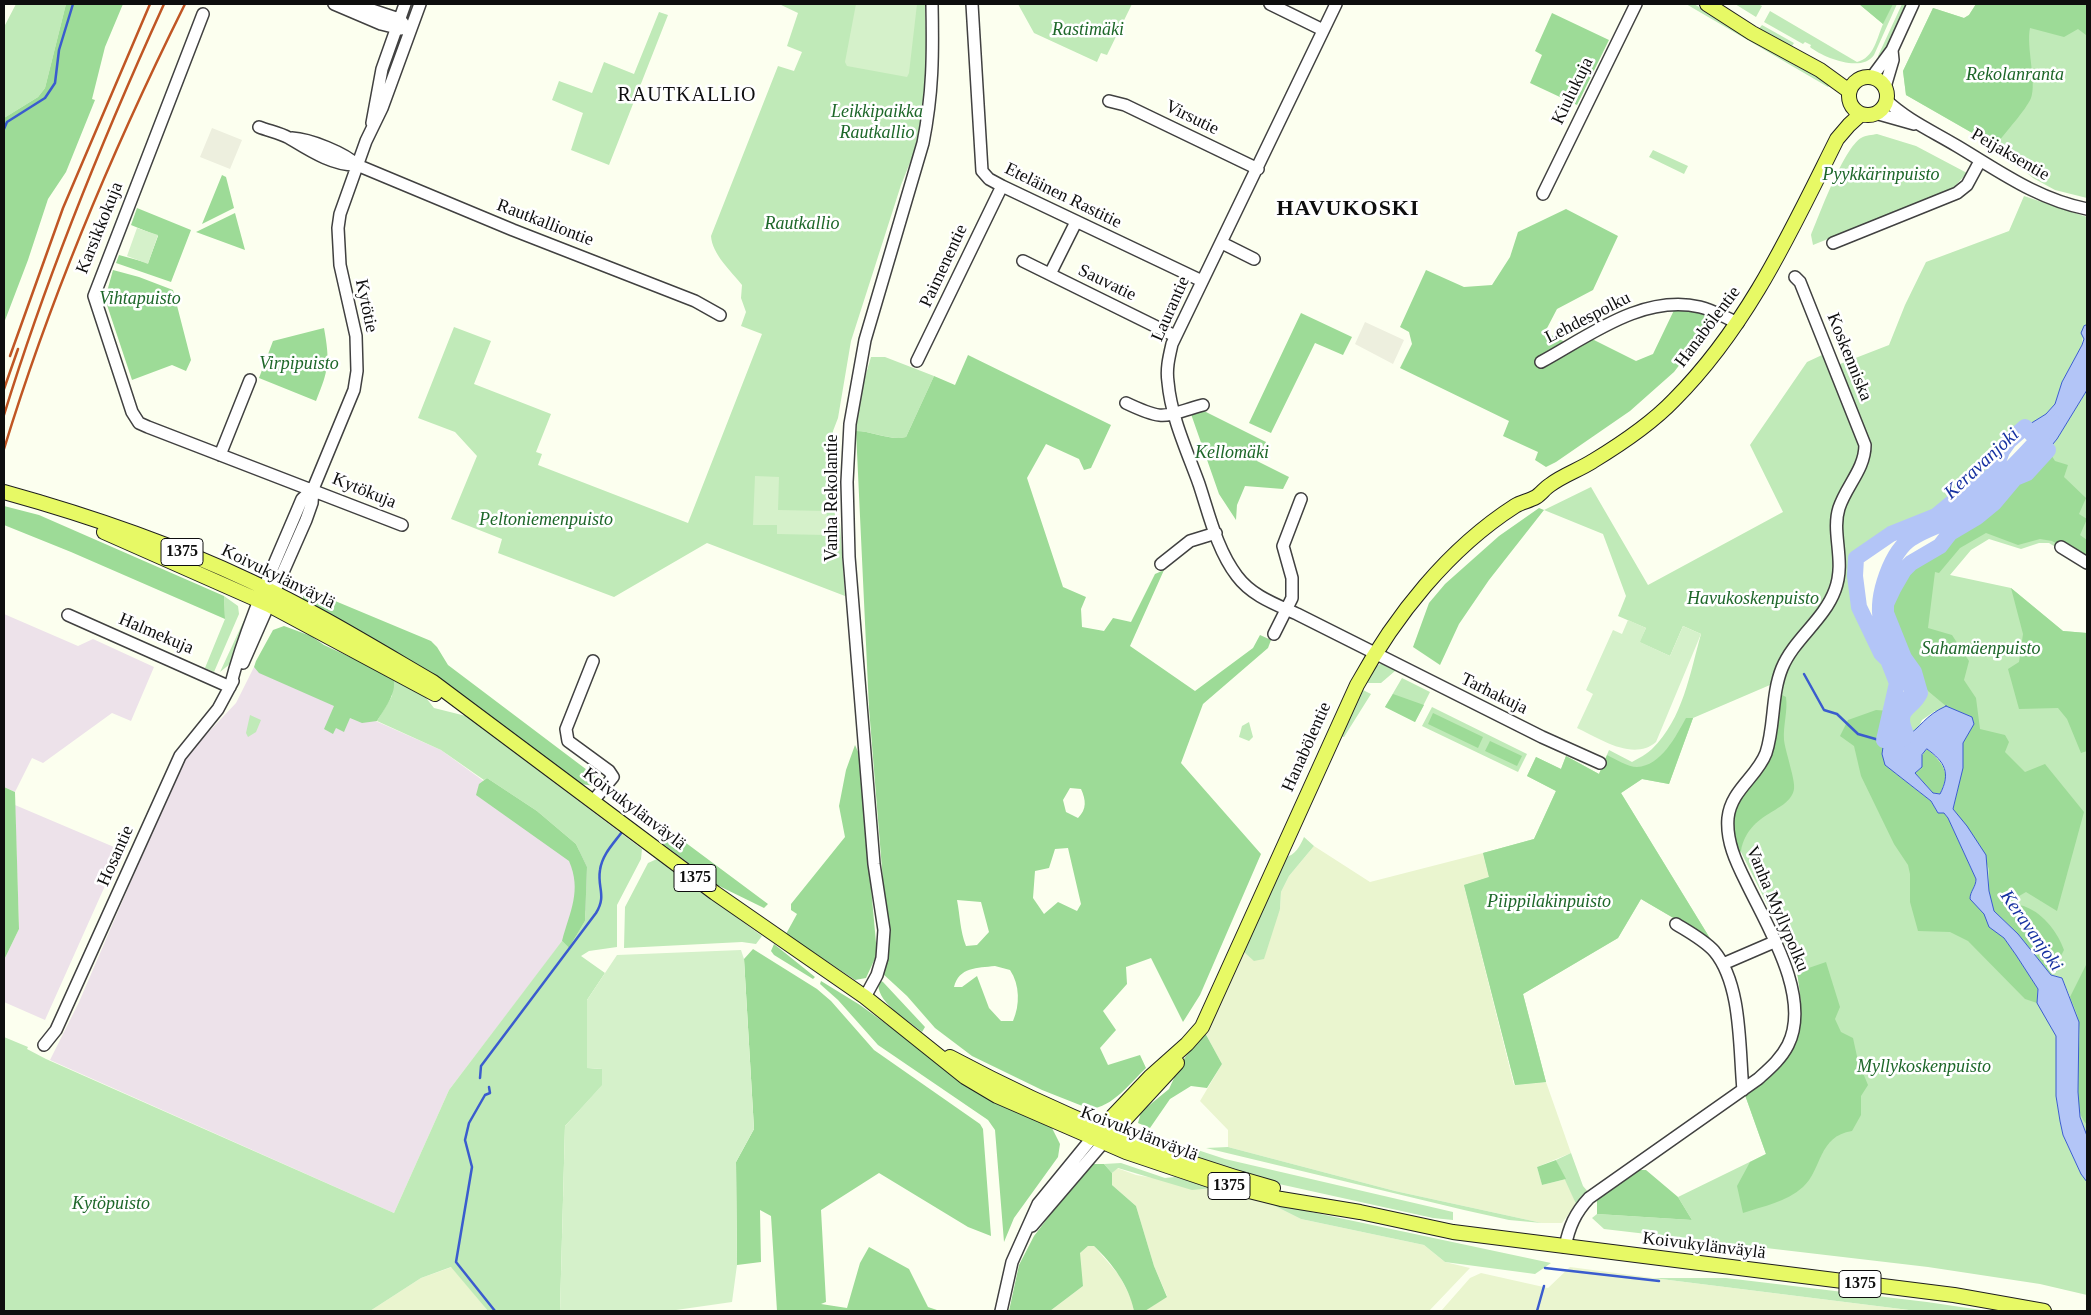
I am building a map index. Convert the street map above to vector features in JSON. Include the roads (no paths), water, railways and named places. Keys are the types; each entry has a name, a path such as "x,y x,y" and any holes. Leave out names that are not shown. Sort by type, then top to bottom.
{"main road":[{"path":"1707,4 1752,33 1820,70 1850,97 1861,114 1876,113 1883,108 1885,93 1866,78 1820,70"},
{"path":"1850,97 1853,84 1866,78"},
{"name":"Hanabölentie","path":"1102,1136 1178,1062 1188,1044 1202,1027 1215,1002 1329,743 1374,654 1409,606 1434,577 1488,525 1517,504 1536,497 1550,484 1592,462 1647,424 1674,401 1698,374 1738,323 1763,284 1837,139 1841,120 1850,97"},
{"name":"Hanabölentie","path":"1837,139 1861,114"},
{"name":"Koivukylänväylä","path":"4,492 57,509 95,528 266,596 403,664 433,682 716,894 865,997 965,1078 997,1096 1102,1136 1171,1168 1281,1200 1360,1212 1454,1232 1954,1295 2044,1311"}],"street":[{"path":"334,4 410,29"},
{"path":"354,4 397,24"},
{"name":"Kytötie","path":"371,128 372,111 382,69 404,4"},
{"name":"Kytötie","path":"266,596 302,499 313,489 354,390 357,371 356,336 340,265 338,228 345,199 357,165 371,128 382,108 420,4"},
{"name":"Vanha Rekolantie","path":"865,997 877,975 882,958 884,930 874,864 849,557 847,482 850,424 865,340 923,143 929,112 934,66 932,4"},
{"name":"Eteläinen Rastitie","path":"972,4 982,171 989,179 1002,186 1202,282"},
{"path":"1270,4 1323,30"},
{"name":"Laurantie","path":"1336,4 1258,170 1175,336 1167,368 1167,381 1174,414 1216,533 1237,576 1254,592 1270,603 1286,609 1374,654"},
{"name":"Kiulukuja","path":"1543,194 1636,4"},
{"path":"1866,78 1892,50 1913,4"},
{"name":"Karsikkokuja","path":"203,14 94,296 134,418 148,427 313,489"},
{"path":"1885,93 1892,60 1892,50"},
{"name":"Peijaksentie","path":"1885,93 1918,125 2024,187 2062,203 2087,209"},
{"name":"Virsutie","path":"1109,101 1125,105 1258,170"},
{"name":"Peijaksentie","path":"1876,113 1918,125"},
{"name":"Rautkalliontie","path":"260,127 288,138 300,147 329,159 347,165 357,165 513,230 695,301 720,315"},
{"path":"1833,243 1957,194 1967,185 1980,161"},
{"name":"Paimenentie","path":"917,362 1002,186"},
{"path":"1050,274 1076,222"},
{"path":"1222,243 1254,259"},
{"name":"Sauvatie","path":"1023,261 1175,336"},
{"name":"Koskenniska","path":"1795,277 1803,291 1864,438 1865,453"},
{"name":"Lehdespolku","path":"1541,362 1615,322 1652,307 1681,304 1700,307 1738,323"},
{"path":"220,455 250,380"},
{"path":"1126,404 1158,417 1203,405"},
{"name":"Vanha Myllypolku","path":"1564,1247 1568,1229 1589,1198 1758,1079 1776,1062 1787,1047 1792,1033 1795,1005 1791,987 1774,942 1735,859 1730,843 1728,815 1735,796 1762,762 1766,752 1774,696 1782,667 1835,591 1840,570 1838,510 1865,453"},
{"name":"Kytökuja","path":"313,489 402,525"},
{"path":"1274,634 1292,598 1293,585 1283,546 1301,500"},
{"path":"1161,564 1190,541 1216,533"},
{"path":"2061,547 2087,563"},
{"name":"Hosantie","path":"44,1045 56,1030 180,756 218,709 230,686 238,658 266,596"},
{"name":"Halmekuja","path":"68,615 230,686"},
{"name":"Tarhakuja","path":"1374,654 1600,763"},
{"path":"593,661 566,729 568,741 609,770 612,777 593,801"},
{"path":"1676,924 1714,950 1723,964 1734,996 1743,1090"},
{"path":"1723,964 1774,942"},
{"path":"1001,1311 1012,1262 1027,1231 1102,1136"}],"water":[{"path":"2087,325 2087,390 2057,439 2048,450 2025,427 2046,414 2055,404 2062,382 2082,345 2084,339 2081,333 2084,326"},
{"path":"1946,706 1972,717 1974,724 1963,743 1963,768 1953,809 1986,855 1989,891 1994,911 2018,934 2051,975 2062,978 2079,1022 2078,1092 2080,1117 2087,1136 2087,1182 2081,1174 2063,1135 2056,1096 2056,1036 2037,1003 2038,989 2004,938 1989,927 1984,914 1970,899 1976,879 1948,818 1944,813 1938,813 1931,801 1885,765 1882,754 1884,740 1895,732 1903,739","holes":["1927,749 1942,763 1944,768 1945,780 1940,794 1933,793 1915,773 1922,767 1922,755"]}],"waterway":[{"path":"4,129 7,122 45,98 55,83 59,50 73,4"},
{"name":"Keravanjoki","path":"1896,753 1896,713 1911,695 1912,690 1887,638 1881,620 1880,610 1883,587 1892,563 1904,544 1924,531 1960,514 1985,493 2053,423"},
{"name":"Keravanjoki","path":"2025,427 2048,450 2027,473 2015,478 1994,503 1977,517 1950,533 1940,546 1911,563 1904,570 1886,604 1886,613 1904,658 1914,672 1920,693 1903,714 1902,719 1906,734 1903,739 1895,732 1884,740 1897,683 1888,660 1881,653 1859,607 1855,576 1856,558 1891,534 1936,516 1965,492 1980,486 1993,474 2002,451 2009,441 2025,427"},
{"path":"1804,674 1824,710 1837,714 1858,734 1886,742"},
{"path":"480,1078 481,1066 596,913 601,901 599,876 601,865 608,850 622,832"},
{"path":"489,1087 490,1093 485,1095 469,1123 465,1140 472,1167 456,1262 495,1311"},
{"path":"1545,1268 1659,1281"},
{"path":"1537,1311 1544,1286"}],"railway":[{"path":"10,356 63,208 150,4"},
{"path":"4,415 57,259 77,207 119,105 164,4"},
{"path":"4,449 22,392 63,278 133,112 185,4"},
{"path":"4,389 18,349"}],"district":[{"name":"RAUTKALLIO","path":"687,96"},
{"name":"HAVUKOSKI","path":"1348,209"}],"park label":[{"name":"Rastimäki","path":"1088,30"},
{"name":"Rekolanranta","path":"2015,75"},
{"name":"Leikkipaikka Rautkallio","path":"877,122"},
{"name":"Pyykkärinpuisto","path":"1881,175"},
{"name":"Rautkallio","path":"802,224"},
{"name":"Vihtapuisto","path":"140,299"},
{"name":"Virpipuisto","path":"299,364"},
{"name":"Kellomäki","path":"1232,453"},
{"name":"Peltoniemenpuisto","path":"546,520"},
{"name":"Havukoskenpuisto","path":"1753,599"},
{"name":"Sahamäenpuisto","path":"1981,649"},
{"name":"Piippilakinpuisto","path":"1549,902"},
{"name":"Myllykoskenpuisto","path":"1924,1067"},
{"name":"Kytöpuisto","path":"111,1204"}]}
